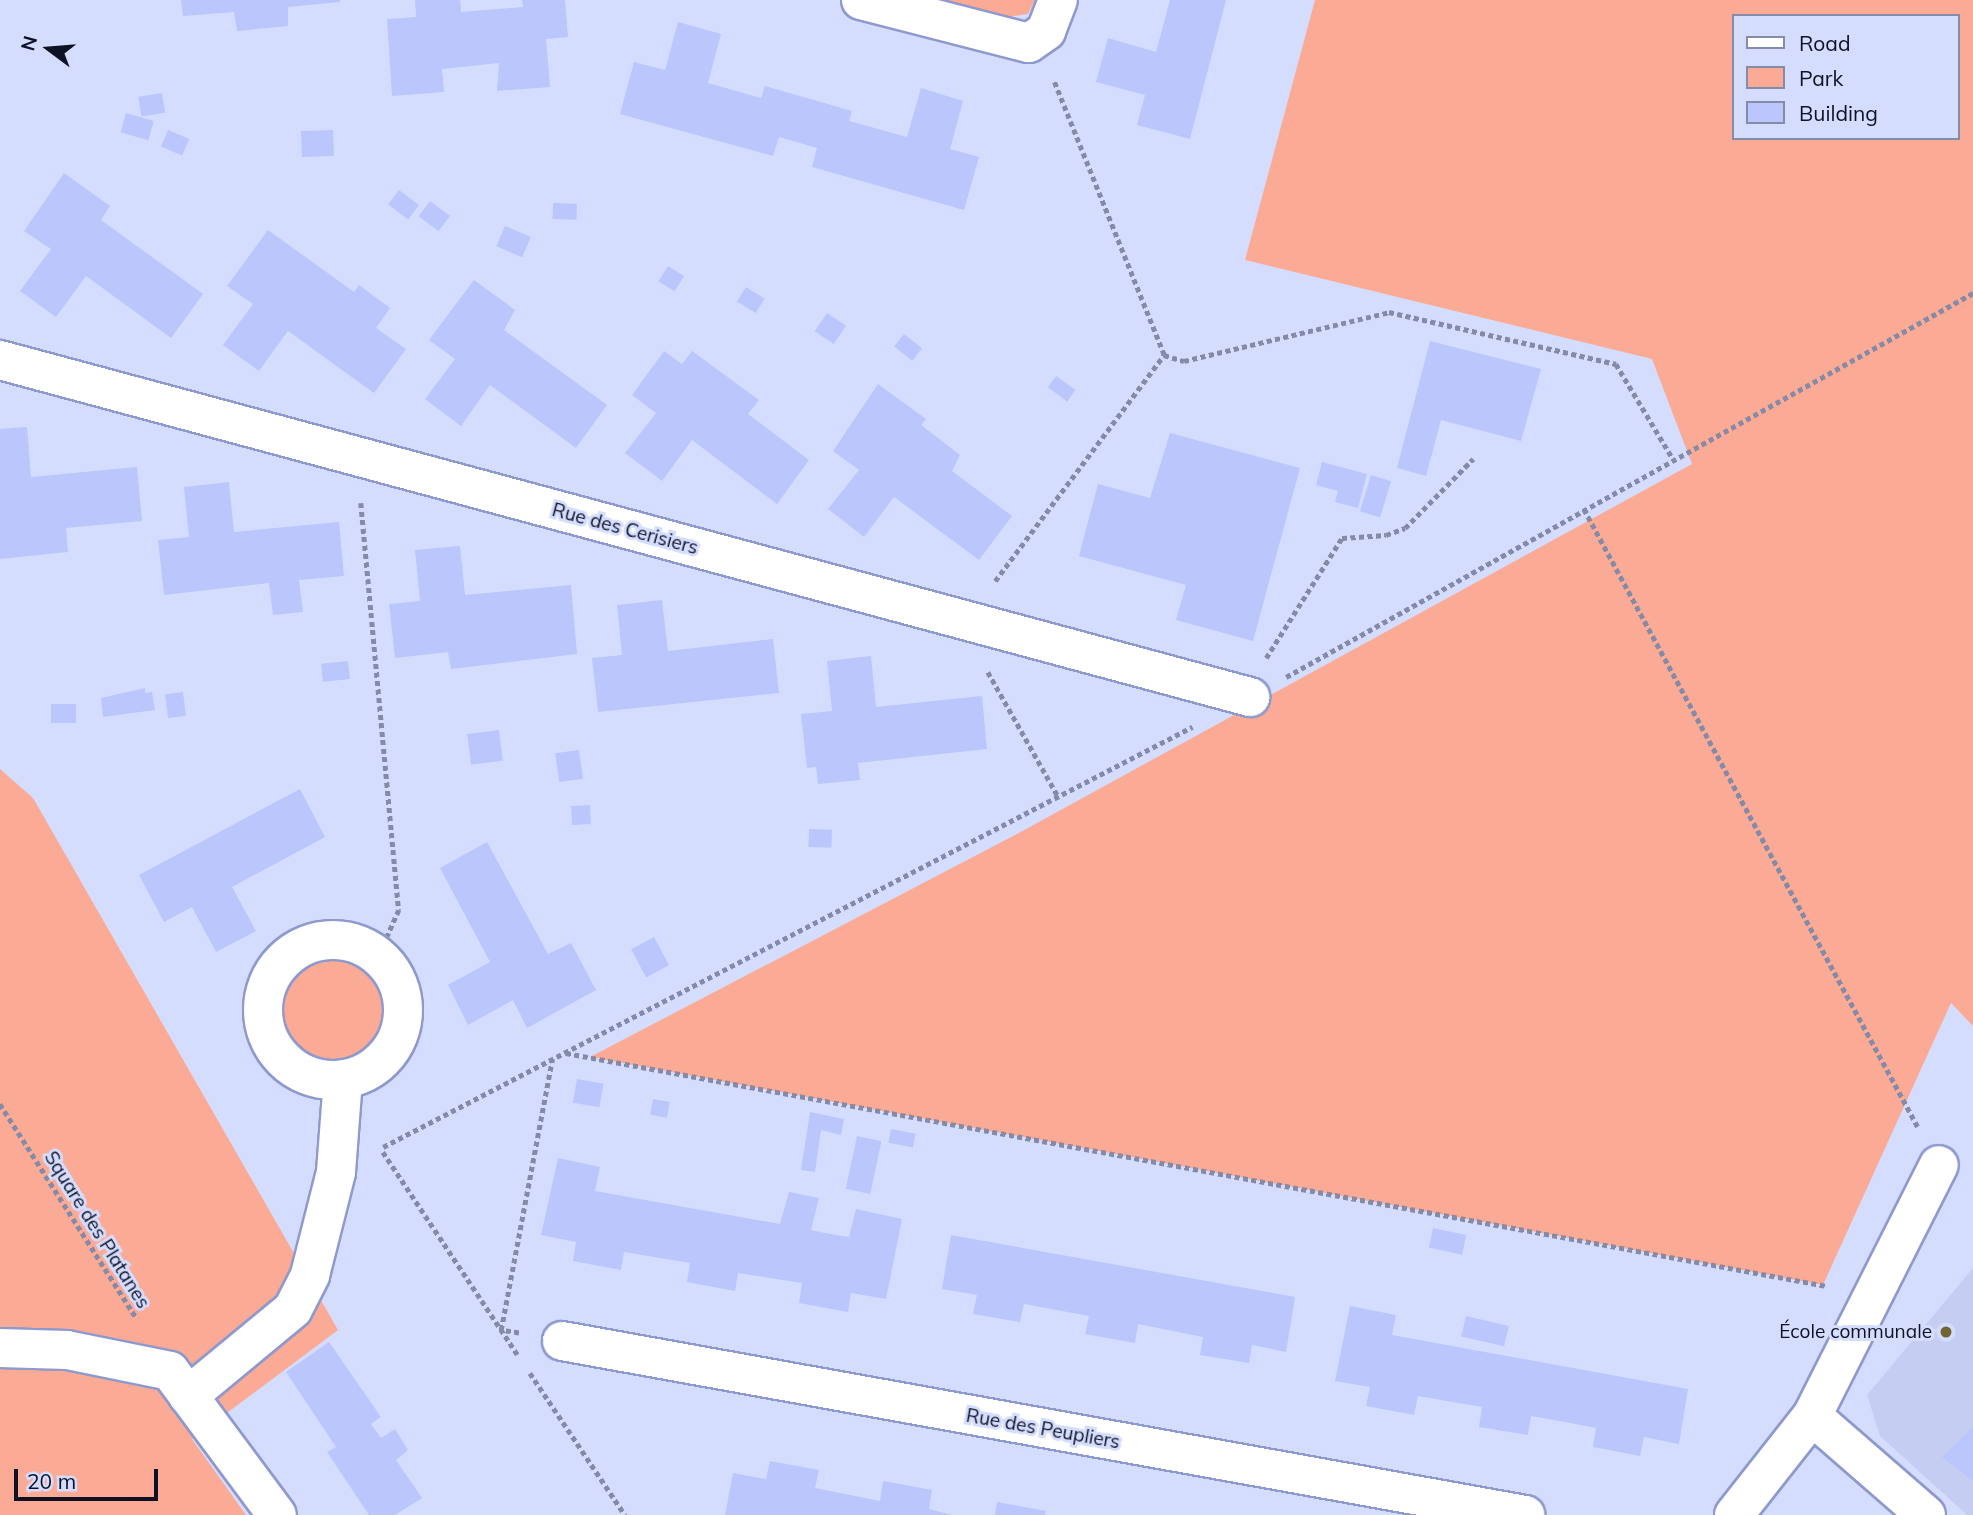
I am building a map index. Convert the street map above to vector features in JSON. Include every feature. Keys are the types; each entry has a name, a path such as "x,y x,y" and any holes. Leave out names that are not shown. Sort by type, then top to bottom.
{"street":[{"path":"861,0 1029,43 1046,31 1058,0"},
{"name":"Rue des Cerisiers","path":"0,360 977,626 1250,697"},
{"path":"334,939 357,943 379,955 398,984 404,1019 396,1042 382,1062 361,1075 343,1079 317,1079 296,1071 279,1056 262,1015 265,992 273,972 289,954 311,943 334,939"},
{"path":"190,1396 293,1309 310,1275 336,1172 343,1079"},
{"path":"1734,1515 1812,1416 1938,1165"},
{"name":"Rue des Peupliers","path":"562,1341 1525,1515"},
{"path":"0,1348 67,1350 190,1396 277,1515"},
{"path":"1812,1416 1926,1515"}],"path":[{"path":"1036,37 1164,355"},
{"path":"336,1172 1250,697 1973,293"},
{"path":"1164,355 1184,361 1389,312 1616,364 1673,459"},
{"path":"1058,796 986,670 965,665 986,593 1164,355"},
{"path":"357,456 399,910 379,955"},
{"path":"1250,697 1273,640 1342,538 1386,535 1405,528 1473,459"},
{"path":"1584,509 1938,1165"},
{"path":"565,1052 1873,1294"},
{"path":"500,1330 552,1059"},
{"name":"Square des Platanes","path":"0,1104 190,1396"},
{"path":"381,1149 625,1515"},
{"path":"500,1330 562,1341"}],"shaded area":[{"name":"École communale","path":"1973,1268 1973,1515 1967,1515 1880,1436 1867,1395"}],"green space":[{"path":"944,0 1035,0 1028,14 1008,17"},
{"path":"1315,0 1973,0 1973,1026 1951,1003 1823,1285 590,1057 1015,835 1692,464 1652,359 1245,260"},
{"path":"0,769 33,798 338,1330 192,1439 246,1515 0,1515"},
{"path":"333,950 355,954 373,966 385,984 389,1006 385,1028 373,1046 355,1058 333,1062 311,1058 293,1046 281,1028 277,1006 281,984 293,966 311,954"}],"building":[{"path":"181,0 340,2 288,7 288,26 237,31 234,12 183,16"},
{"path":"415,0 460,0 461,12 523,7 522,0 565,0 568,37 546,39 550,87 497,91 499,63 442,69 444,92 392,96 387,19 416,17"},
{"path":"1170,0 1226,0 1190,139 1137,125 1145,95 1096,82 1108,38 1156,52"},
{"path":"678,22 721,34 708,83 761,98 765,86 852,111 849,121 907,137 921,88 963,101 950,149 979,157 964,210 812,167 817,148 779,137 773,156 620,114 634,62 665,70"},
{"path":"162,93 165,113 141,117 138,97"},
{"path":"126,113 154,121 148,140 120,132"},
{"path":"168,130 189,139 182,156 161,147"},
{"path":"333,130 334,156 302,157 301,131"},
{"path":"64,173 110,206 101,220 203,294 171,338 86,276 56,317 20,291 51,249 24,231"},
{"path":"399,190 419,205 408,219 388,204"},
{"path":"430,201 450,216 439,231 419,216"},
{"path":"553,203 577,204 576,220 552,219"},
{"path":"505,226 531,237 522,257 496,246"},
{"path":"268,230 354,292 359,285 390,308 376,328 406,349 374,393 288,331 259,371 223,345 253,304 227,286"},
{"path":"668,266 684,276 675,291 658,281"},
{"path":"474,280 515,310 504,330 607,405 576,448 490,385 461,426 425,399 455,359 429,340"},
{"path":"746,287 765,299 756,313 737,301"},
{"path":"827,313 846,326 834,344 815,331"},
{"path":"904,334 922,348 912,361 894,347"},
{"path":"1430,341 1541,369 1521,441 1441,420 1426,476 1397,468"},
{"path":"664,351 682,364 692,351 759,400 748,414 809,460 777,504 692,440 662,481 625,453 656,413 632,395"},
{"path":"1056,376 1075,390 1067,401 1048,387"},
{"path":"878,384 926,419 921,425 960,455 952,471 1012,516 979,560 894,497 864,537 828,509 859,470 833,451"},
{"path":"27,427 31,477 137,467 142,521 66,528 68,552 0,559 0,429"},
{"path":"1170,433 1300,468 1253,641 1176,620 1186,585 1079,556 1098,484 1150,498"},
{"path":"1322,462 1367,474 1358,508 1335,502 1338,491 1316,485"},
{"path":"1371,475 1391,481 1380,517 1360,511"},
{"path":"229,482 234,532 339,522 344,576 299,580 303,612 273,615 269,583 164,595 158,540 189,537 184,487"},
{"path":"460,546 465,595 571,585 577,654 451,669 448,652 395,658 389,604 420,601 415,550"},
{"path":"662,600 668,651 773,639 779,693 598,712 592,658 622,655 617,605"},
{"path":"871,656 876,707 982,696 987,749 858,763 860,780 818,784 816,767 807,768 801,714 832,711 827,661"},
{"path":"348,661 350,679 323,682 321,664"},
{"path":"145,688 145,693 152,692 155,710 103,717 101,698"},
{"path":"183,692 186,716 168,718 165,694"},
{"path":"51,704 76,704 76,723 51,723"},
{"path":"499,730 503,761 471,765 467,734"},
{"path":"579,750 583,779 559,782 555,753"},
{"path":"300,789 325,837 232,887 256,931 216,952 192,907 164,922 139,875"},
{"path":"590,805 591,824 572,825 571,806"},
{"path":"809,829 832,830 831,848 808,847"},
{"path":"487,842 548,954 571,943 596,990 527,1028 513,1000 468,1025 448,985 490,962 440,868"},
{"path":"654,937 669,965 646,977 631,949"},
{"path":"577,1079 604,1084 599,1107 573,1103"},
{"path":"653,1099 670,1102 667,1118 650,1115"},
{"path":"810,1112 844,1119 841,1135 821,1130 815,1172 801,1170"},
{"path":"891,1129 916,1134 913,1148 888,1143"},
{"path":"857,1136 881,1141 870,1194 846,1189"},
{"path":"558,1158 600,1167 595,1191 780,1224 789,1192 819,1198 811,1230 825,1233 849,1237 856,1209 902,1219 886,1299 851,1293 848,1312 799,1303 802,1283 738,1273 735,1291 687,1282 690,1263 624,1252 621,1270 573,1261 576,1242 541,1235"},
{"path":"1433,1228 1466,1235 1462,1255 1429,1248"},
{"path":"951,1235 1295,1297 1286,1352 1252,1345 1249,1363 1200,1355 1203,1337 1138,1324 1135,1343 1085,1334 1089,1316 1024,1304 1020,1322 973,1314 977,1295 942,1289"},
{"path":"1350,1306 1396,1315 1392,1335 1688,1389 1679,1444 1644,1437 1640,1456 1593,1447 1596,1428 1565,1422 1531,1416 1528,1435 1479,1427 1482,1407 1418,1396 1414,1415 1366,1406 1370,1387 1335,1381"},
{"path":"1466,1316 1509,1326 1504,1346 1461,1336"},
{"path":"329,1342 381,1417 371,1424 381,1438 395,1429 408,1450 396,1460 422,1498 395,1515 369,1515 327,1452 336,1447 286,1372"},
{"path":"1973,1427 1973,1481 1942,1457"},
{"path":"770,1461 819,1470 815,1488 880,1501 883,1481 932,1490 929,1509 952,1515 725,1515 733,1473 766,1479"},
{"path":"997,1502 1046,1511 1045,1515 995,1515"}],"place":[{"name":"École communale","path":"1946,1332"}]}
